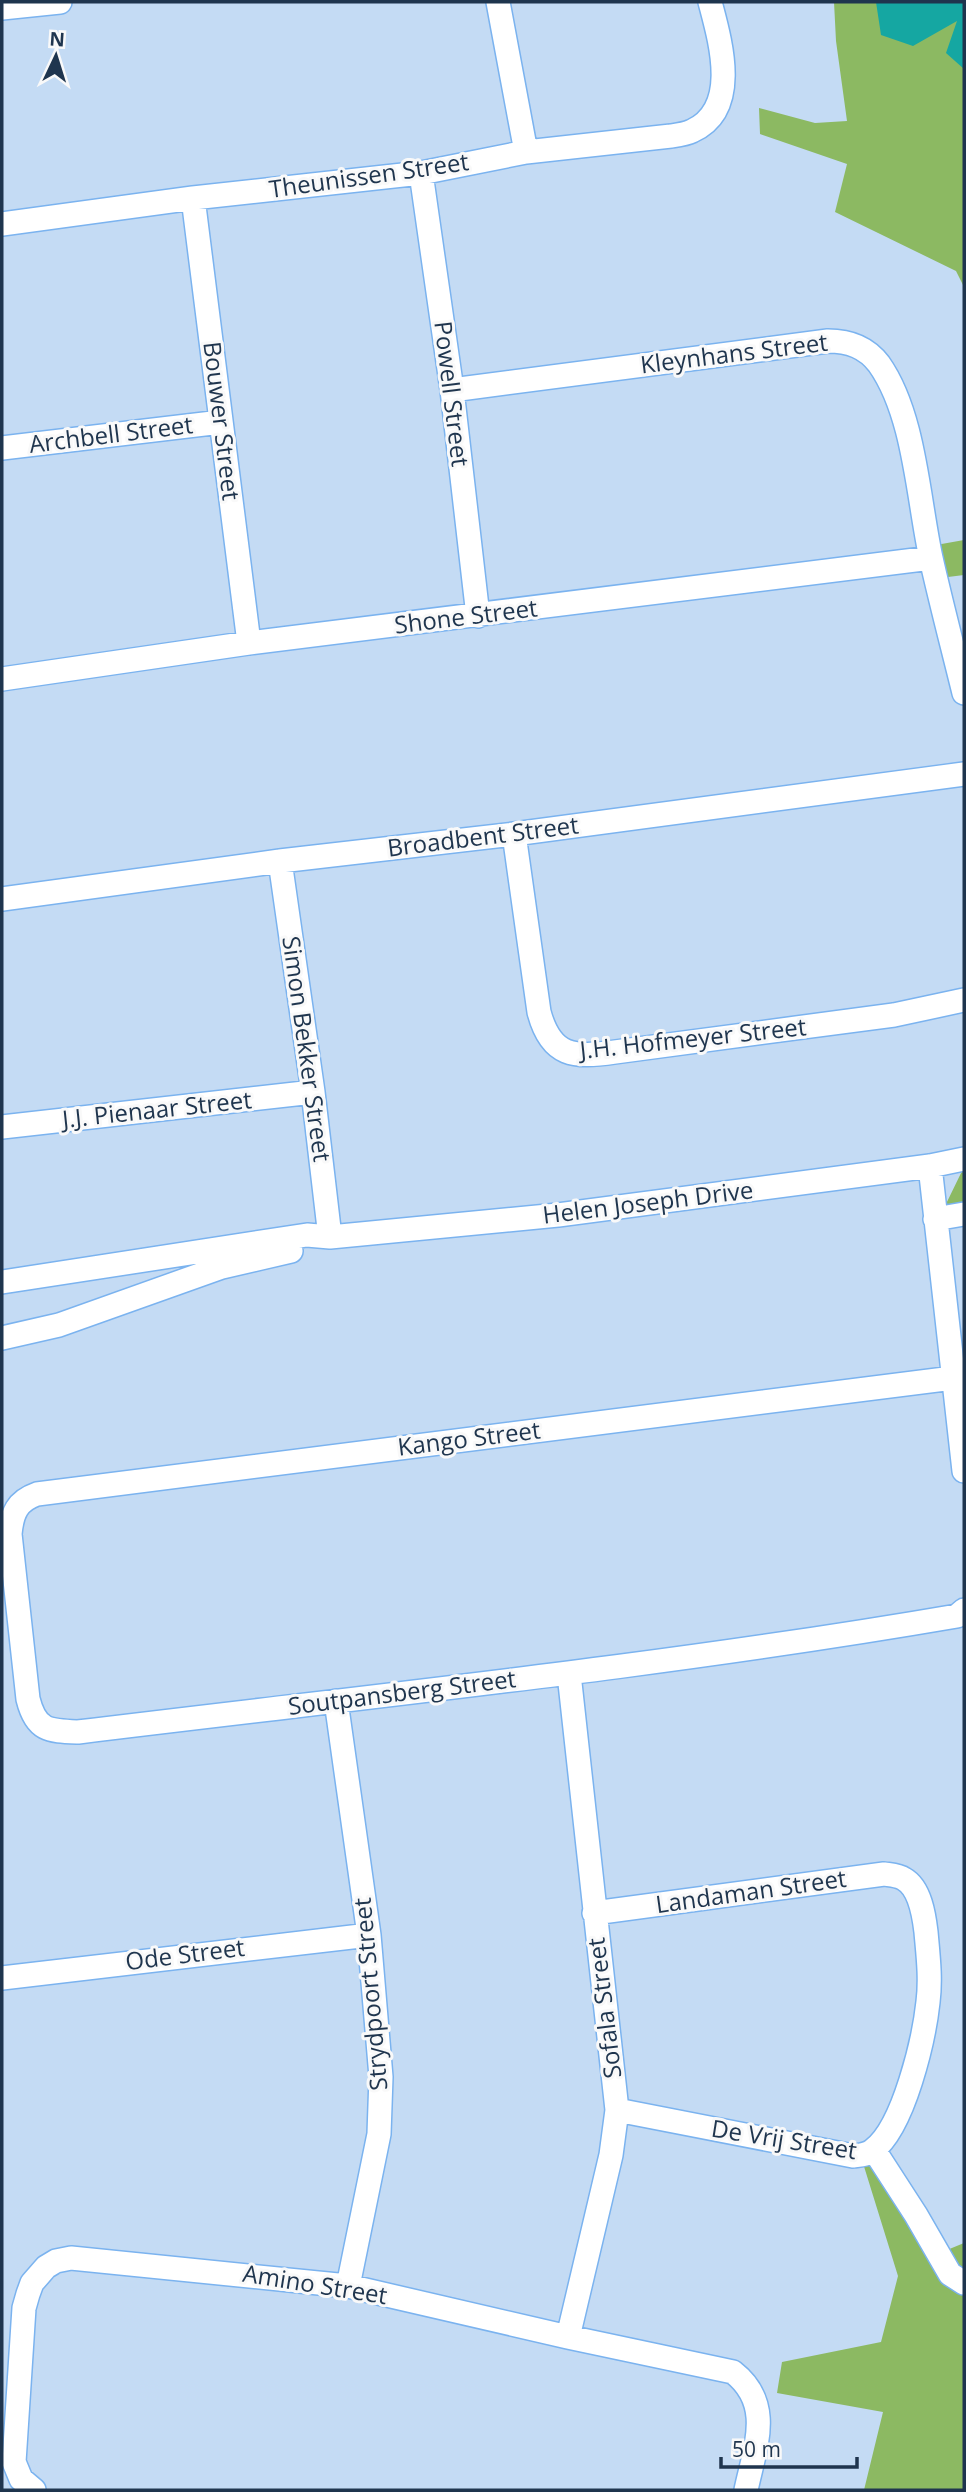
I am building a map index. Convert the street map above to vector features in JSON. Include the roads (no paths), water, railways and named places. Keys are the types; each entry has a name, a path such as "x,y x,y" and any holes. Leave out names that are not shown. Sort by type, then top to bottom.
{"street":[{"path":"2,8 60,2"},
{"path":"498,2 526,152"},
{"name":"Theunissen Street","path":"2,224 193,198 421,173 526,152 671,136 692,131 715,110 719,98 724,62 710,2"},
{"name":"Powell Street","path":"421,173 452,390 478,616"},
{"name":"Bouwer Street","path":"193,198 249,643"},
{"name":"Kleynhans Street","path":"452,390 828,341 854,344 866,351 878,362 892,387 912,451 931,558 964,693"},
{"name":"Archbell Street","path":"2,448 221,422"},
{"name":"Shone Street","path":"2,679 249,643 931,558"},
{"name":"Broadbent Street","path":"2,899 964,774"},
{"name":"J.H. Hofmeyer Street","path":"514,834 539,1012 544,1031 554,1044 568,1053 581,1056 894,1015 964,1000"},
{"name":"Simon Bekker Street","path":"280,861 313,1092 330,1237"},
{"name":"J.J. Pienaar Street","path":"2,1127 313,1092"},
{"name":"Helen Joseph Drive","path":"2,1282 307,1235 330,1237 558,1216 930,1166 964,1159"},
{"path":"930,1166 964,1471"},
{"path":"936,1219 964,1214"},
{"name":"Helen Joseph Drive","path":"2,1338 60,1325 222,1267 315,1246 330,1237"},
{"name":"Kango Street","path":"10,1534 16,1506 25,1498 37,1494 953,1378"},
{"name":"Soutpansberg Street","path":"10,1534 28,1699 32,1715 39,1724 57,1731 78,1732 569,1674 866,1632 961,1613"},
{"name":"Sofala Street","path":"568,2337 611,2155 617,2110 569,1674"},
{"name":"Strydpoort Street","path":"335,1701 369,1935 381,2077 379,2134 348,2286"},
{"name":"Landaman Street","path":"594,1913 868,1876 894,1875 906,1879"},
{"name":"De Vrij Street","path":"617,2110 853,2156 866,2155 874,2150 891,2129 905,2100 928,2002 929,1970 924,1914 906,1879"},
{"name":"Ode Street","path":"2,1978 369,1935"},
{"path":"874,2150 950,2274 964,2283"},
{"name":"Amino Street","path":"34,2490 21,2479 14,2462 24,2308 32,2283 39,2273 56,2261 71,2258 348,2286 733,2372 750,2388 759,2411 746,2490"}]}
